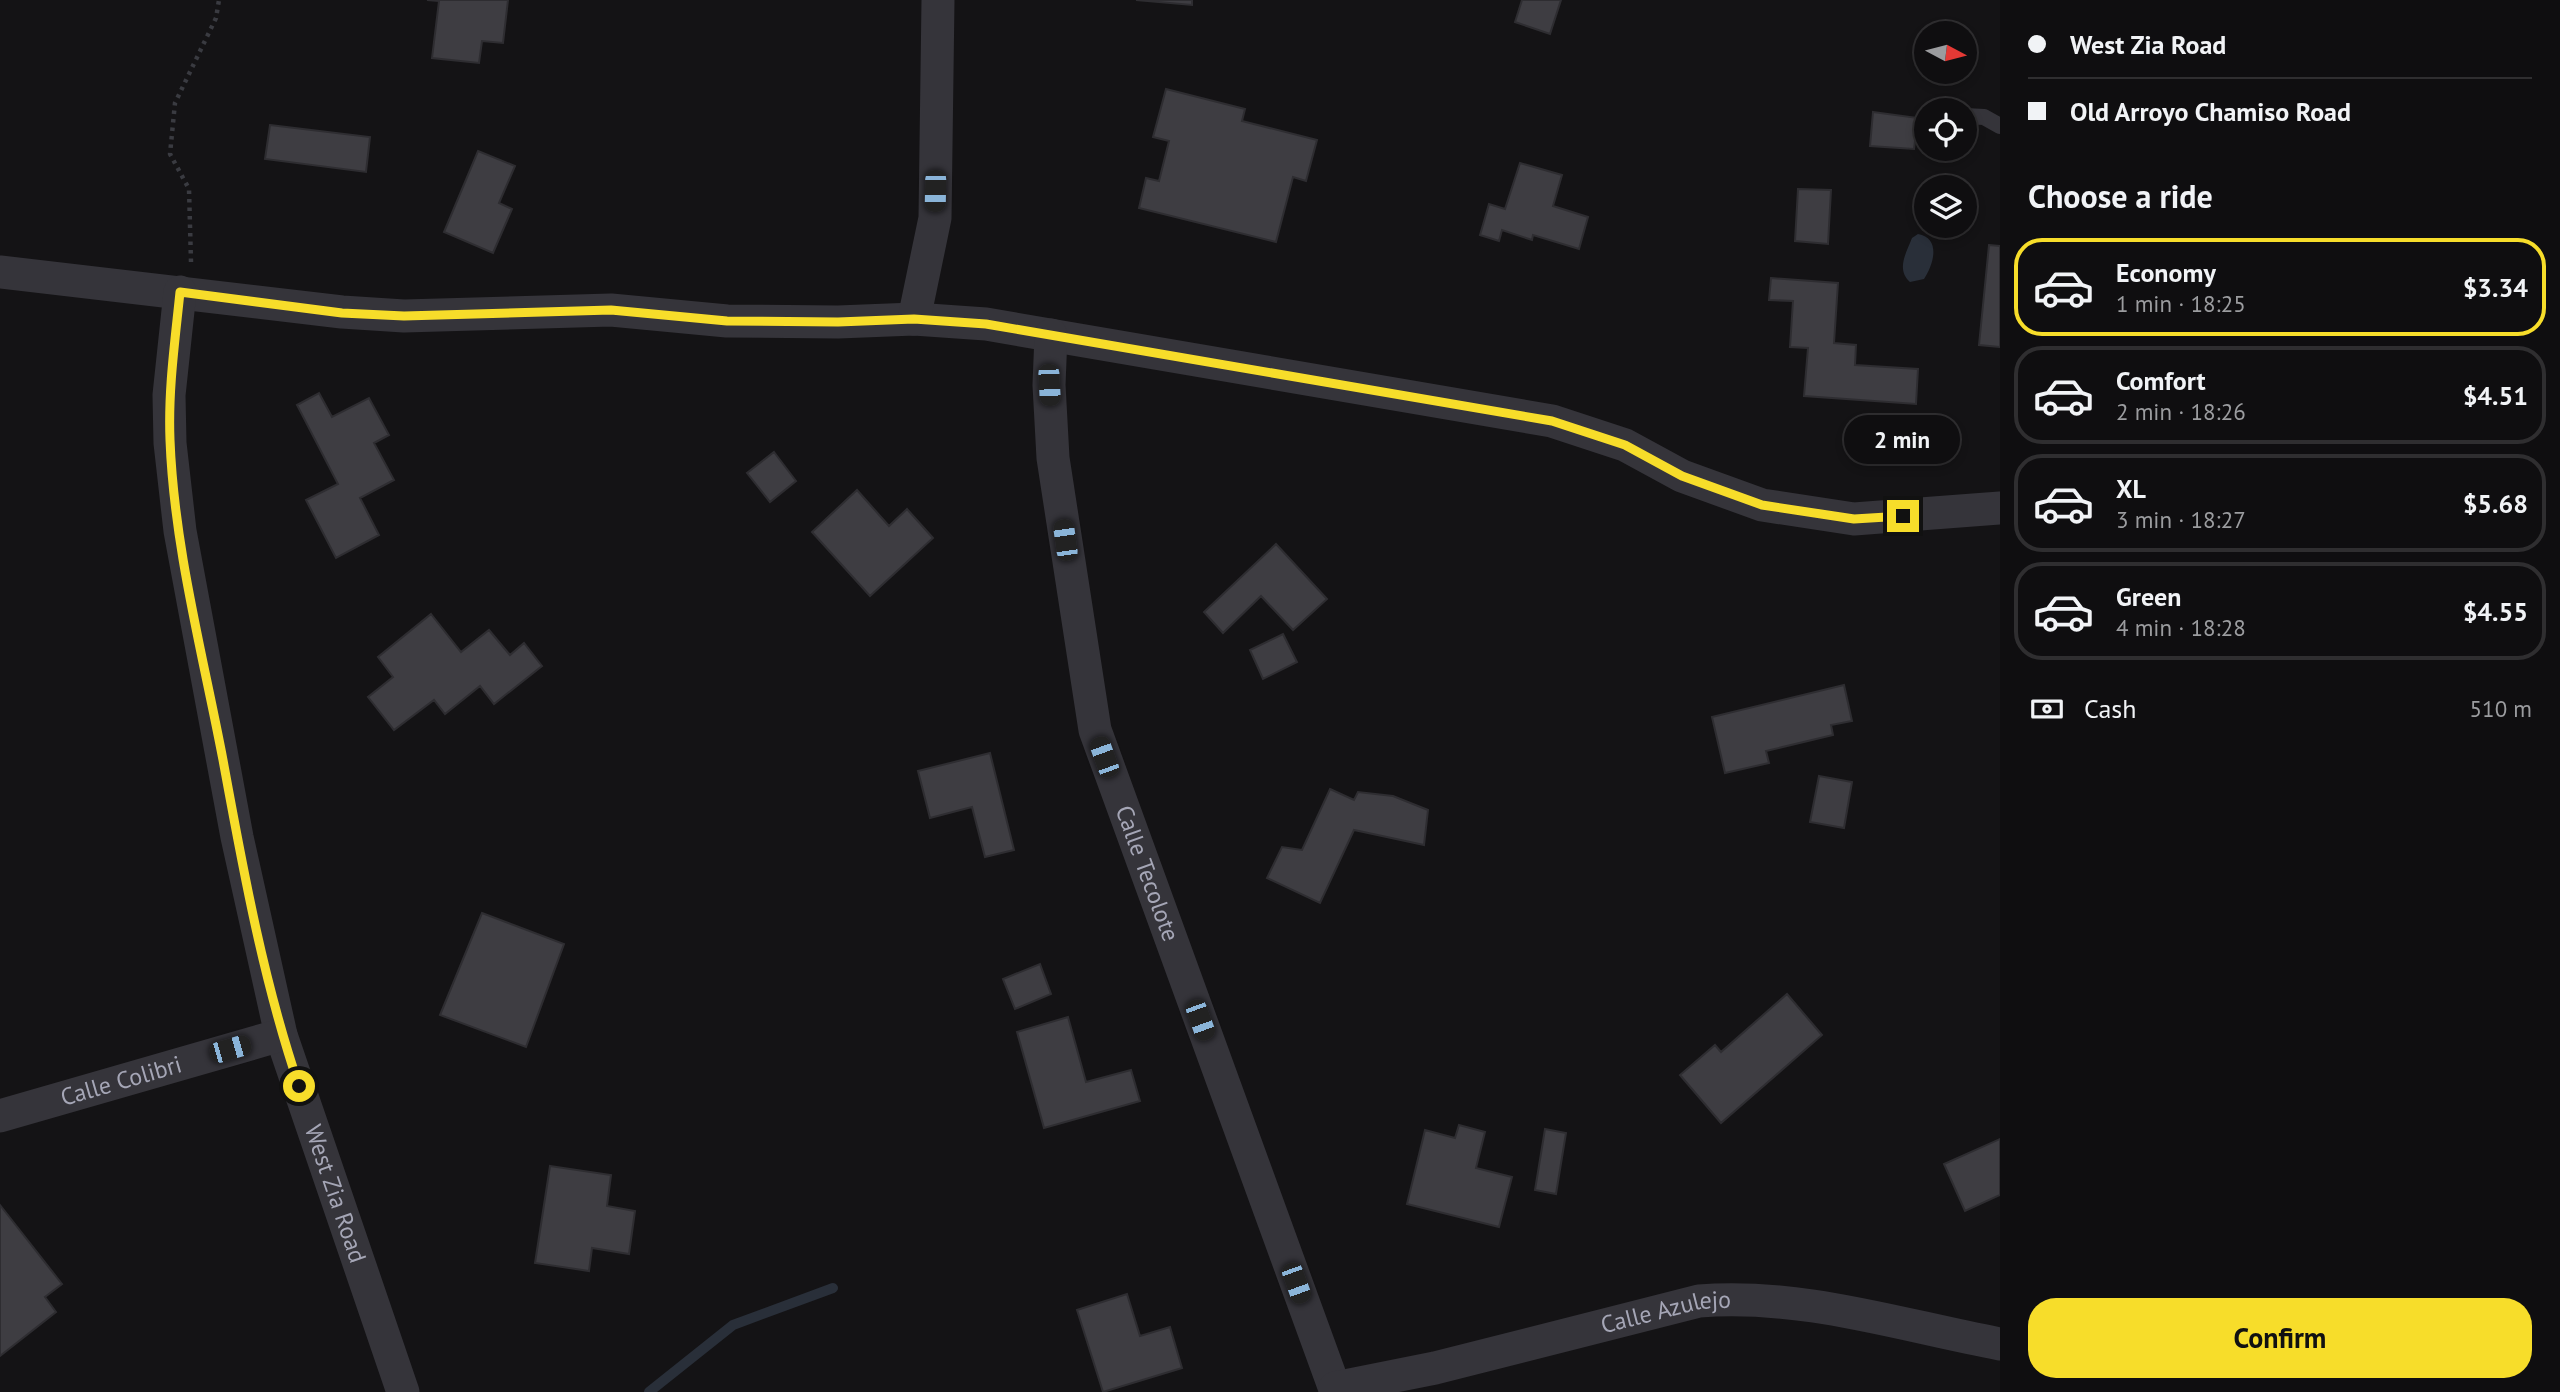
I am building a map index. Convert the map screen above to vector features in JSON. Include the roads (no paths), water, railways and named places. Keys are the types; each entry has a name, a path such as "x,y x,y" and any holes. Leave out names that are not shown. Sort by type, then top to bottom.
{"street":[{"path":"914,319 934,218 938,0"},
{"path":"0,272 186,278 342,313 404,316 583,310 727,321 838,322 914,319 986,324 1552,421 1625,445 1682,476 1762,505 1854,519 2000,509"},
{"name":"West Zia Road","path":"186,278 169,395 170,443 180,531 237,837 281,1035 403,1392"},
{"name":"Calle Tecolote","path":"1051,335 1049,385 1053,458 1095,730 1336,1390"},
{"name":"Calle Colibri","path":"0,1116 281,1035"},
{"name":"Calle Azulejo","path":"1336,1390 1435,1368 1699,1301 1743,1298 1791,1301 2000,1344"}],"lane":[{"path":"1977,117 1984,117 2000,126"}],"waterway":[{"path":"649,1392 733,1325 833,1288"}]}
